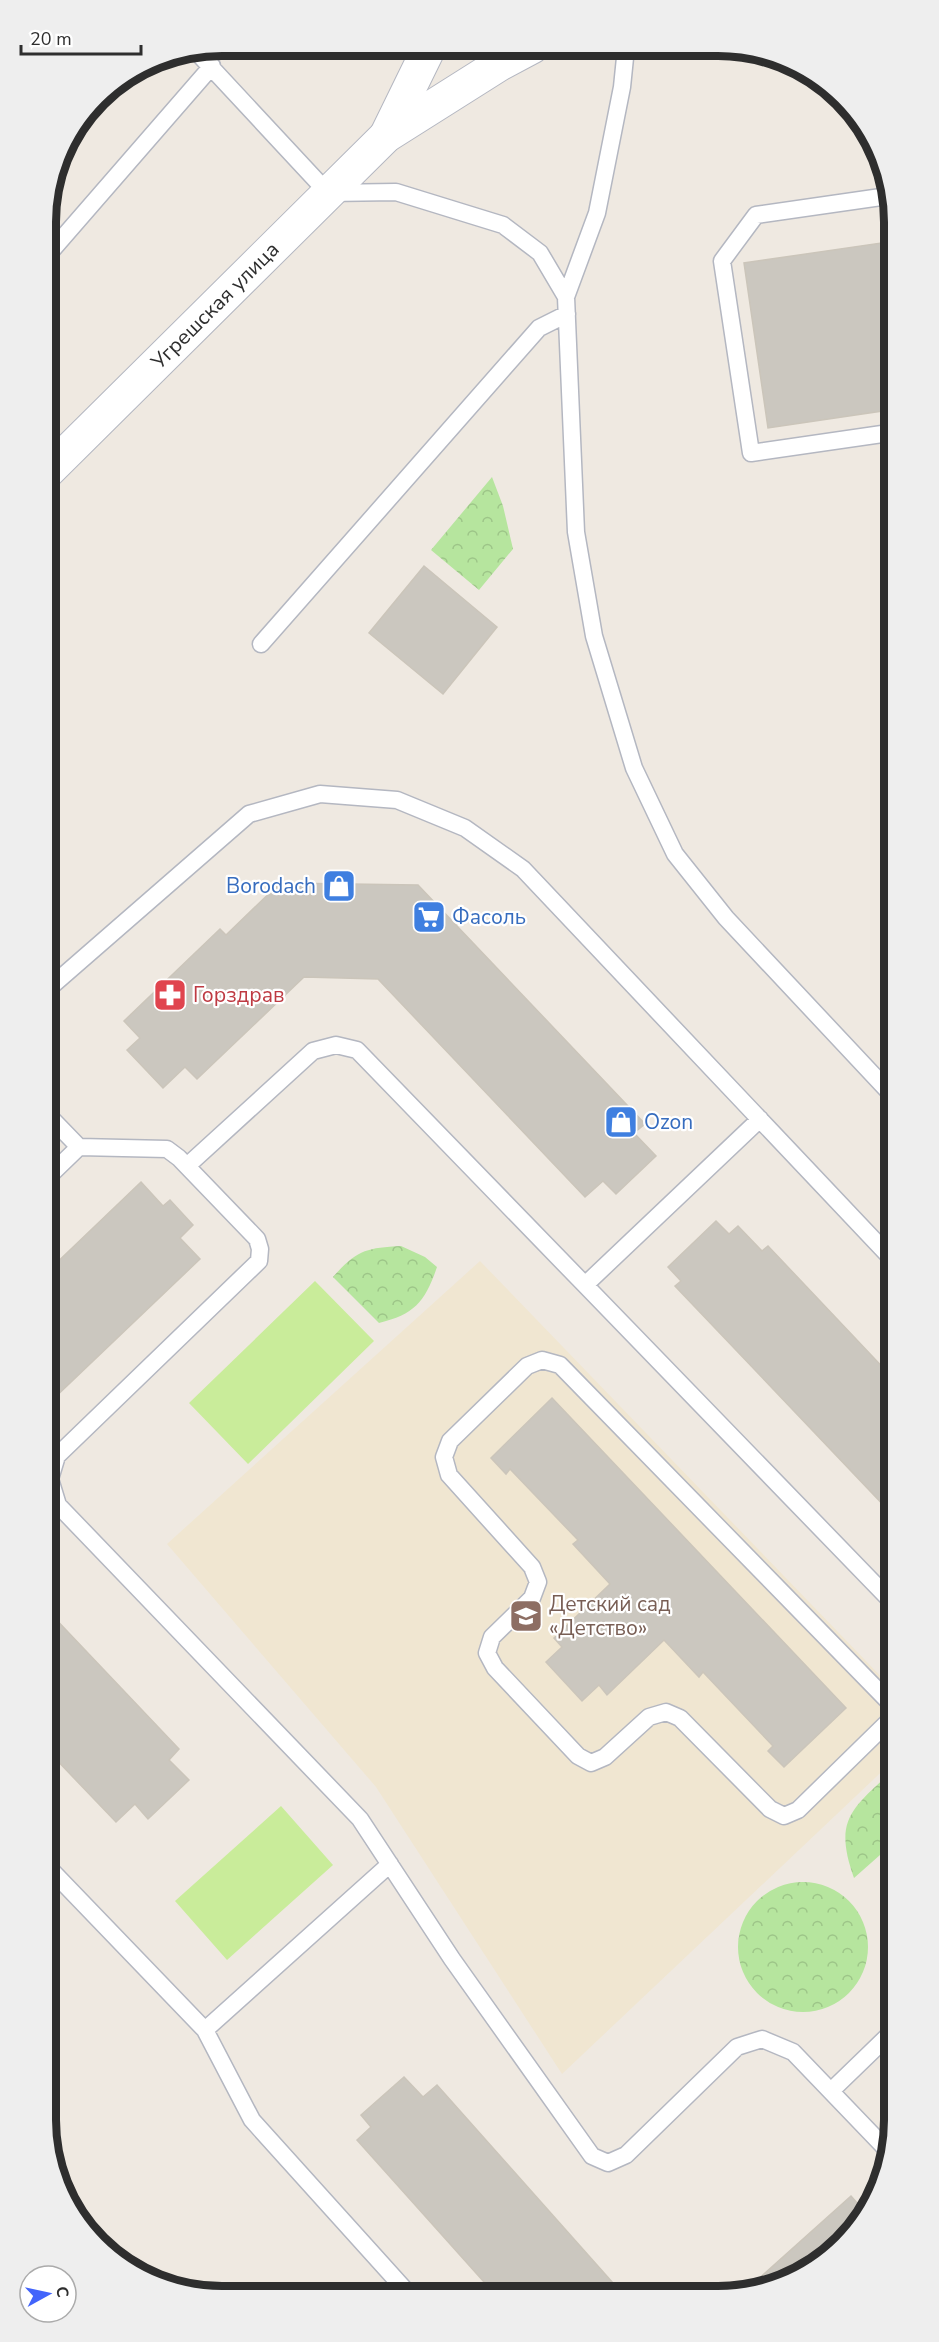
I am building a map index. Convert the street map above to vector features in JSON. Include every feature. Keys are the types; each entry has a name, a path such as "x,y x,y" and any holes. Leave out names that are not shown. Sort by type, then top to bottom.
{"main road":[{"name":"Угрешская улица","path":"386,136 426,55"},
{"name":"Угрешская улица","path":"56,463 386,136 517,55"}],"lane":[{"path":"625,55 622,87 597,213 566,297 576,532 594,636 634,768 675,854 726,918 884,1086"},
{"path":"202,57 328,193 396,192 503,225 540,253 566,297"},
{"path":"56,245 212,66"},
{"path":"882,197 756,215 722,261 751,453 884,434"},
{"path":"261,644 539,328 567,314"},
{"path":"56,982 249,814 320,794 397,800 465,828 523,869 883,1250"},
{"path":"187,1166 313,1051 336,1045 357,1050 883,1593"},
{"path":"585,1285 760,1119"},
{"path":"56,1123 79,1147 167,1149 187,1166 257,1239 260,1249 259,1261 57,1456 56,1460"},
{"path":"56,1169 79,1147"},
{"path":"883,1696 560,1365 542,1360 528,1365 450,1441 444,1457 449,1475 532,1567 538,1582 532,1598 492,1637 487,1653 495,1668 578,1756 591,1762 605,1757 649,1717 666,1712 680,1718 770,1809 784,1816 798,1810 883,1727"},
{"path":"56,1498 58,1505 360,1818 452,1959 592,2156 608,2163 626,2155 737,2047 762,2039 793,2052 881,2143"},
{"path":"205,2030 390,1864"},
{"path":"56,1875 205,2030 252,2120 402,2286"},
{"path":"831,2091 883,2041"}],"shaded area":[{"name":"Детский сад «Детство»","path":"480,1261 883,1679 883,1770 562,2074 376,1787 167,1544"}],"green space":[{"path":"492,477 503,506 513,549 479,590 431,550"},
{"path":"401,1246 425,1257 437,1267 428,1289 417,1305 402,1315 379,1323 333,1277 349,1261 363,1252"},
{"path":"315,1281 374,1341 248,1464 189,1403"},
{"path":"883,1779 883,1853 854,1878 845,1842 846,1828 850,1816"},
{"path":"281,1806 333,1865 227,1960 175,1901"},
{"path":"803,1882 828,1887 849,1901 863,1922 868,1947 863,1972 849,1993 828,2007 803,2012 778,2007 757,1993 743,1972 738,1947 743,1922 757,1901 778,1887"}],"building":[{"path":"884,243 884,411 768,428 744,263"},
{"path":"424,566 497,627 443,694 369,633"},
{"path":"280,883 418,885 645,1124 634,1133 656,1156 616,1194 603,1181 585,1197 378,979 304,977 197,1079 185,1067 163,1088 127,1050 140,1038 124,1021 220,929 226,935"},
{"path":"141,1182 163,1206 170,1200 193,1225 180,1238 200,1259 56,1396 56,1263"},
{"path":"716,1221 729,1234 738,1226 762,1251 768,1246 883,1368 883,1505 675,1286 681,1281 668,1267"},
{"path":"552,1398 846,1708 784,1767 768,1751 773,1746 703,1672 699,1677 664,1640 607,1695 599,1685 582,1701 546,1662 562,1647 554,1638 610,1584 573,1544 578,1540 510,1469 506,1474 491,1458"},
{"path":"56,1619 179,1749 169,1760 189,1780 148,1819 135,1804 116,1822 56,1759"},
{"path":"404,2077 423,2097 437,2085 616,2286 488,2286 357,2140 371,2127 361,2115"},
{"path":"851,2196 858,2204 863,2199 842,2230 810,2259 781,2274 755,2282"}],"place":[{"name":"Borodach","path":"339,886"},
{"name":"Фасоль","path":"429,917"},
{"name":"Горздрав","path":"170,995"},
{"name":"Ozon","path":"621,1122"},
{"name":"Детский сад «Детство»","path":"526,1616"}]}
